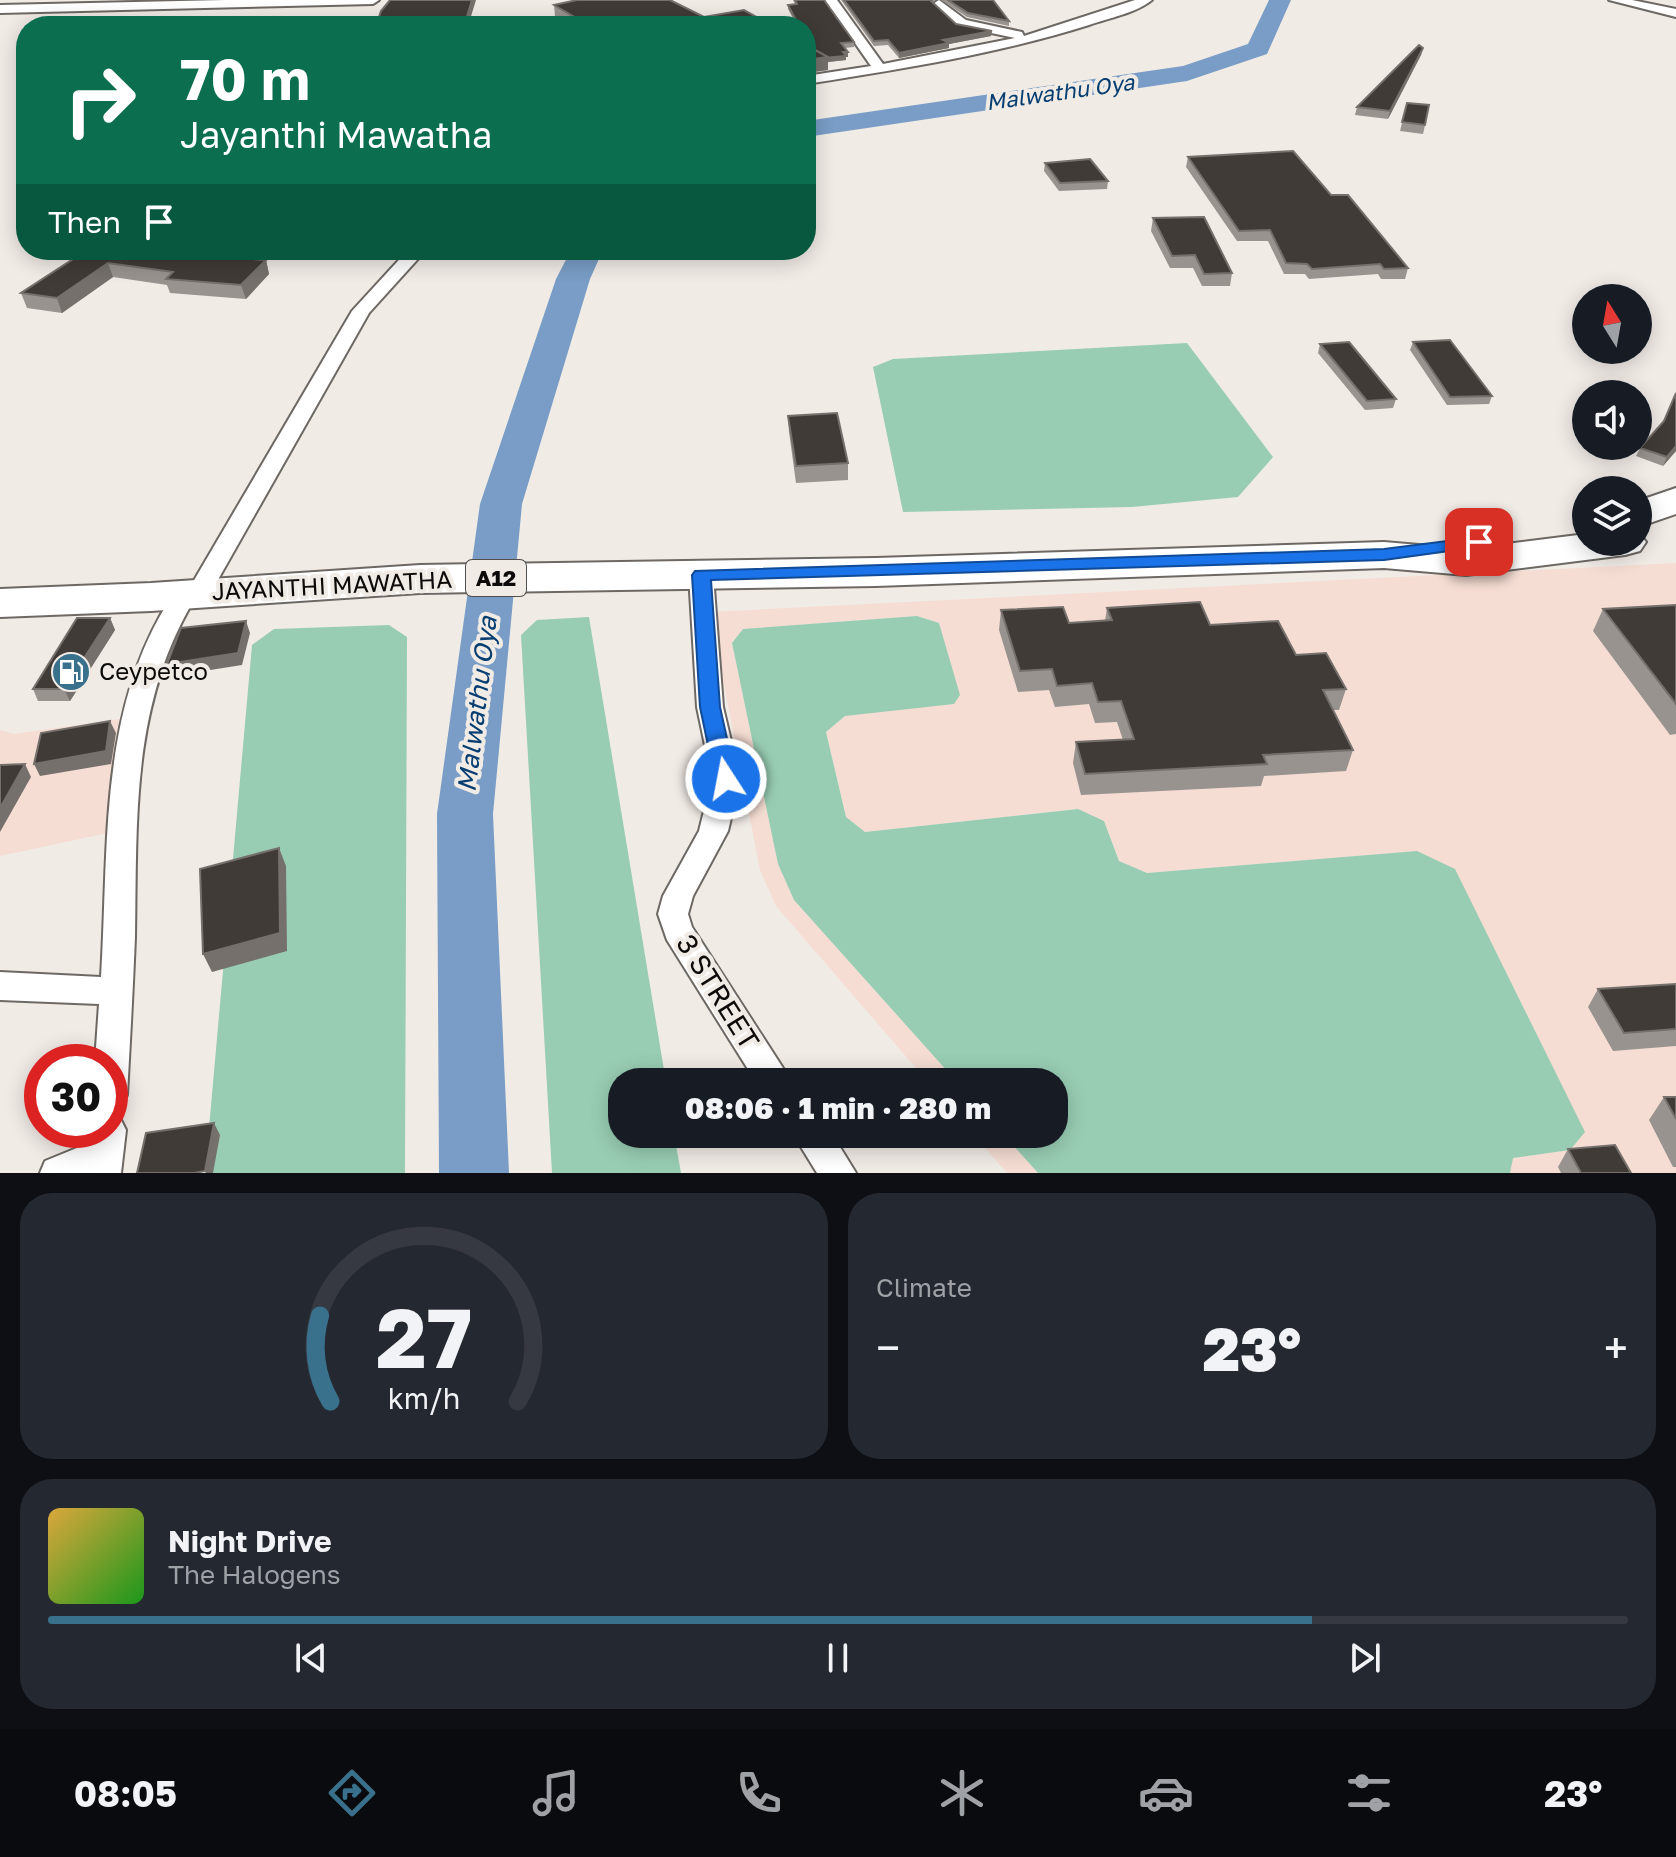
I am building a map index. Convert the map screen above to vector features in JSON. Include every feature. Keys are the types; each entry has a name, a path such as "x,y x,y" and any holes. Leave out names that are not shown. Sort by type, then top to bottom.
{"highway":[{"path":"1652,509 1676,500"},
{"path":"1652,535 1676,529"},
{"name":"JAYANTHI MAWATHA","path":"0,603 189,599 320,585 420,579 891,572 1384,555 1572,530"},
{"name":"JAYANTHI MAWATHA","path":"1384,555 1466,562 1572,549"}],"street":[{"path":"0,9 373,0"},
{"path":"831,0 879,68"},
{"path":"816,78 946,58 1086,22 1146,0"},
{"path":"1615,0 1676,13"},
{"path":"939,4 962,23 1028,37"},
{"path":"113,1044 122,830 134,717 159,632 189,599 361,311 408,260"},
{"name":"3 STREET","path":"687,575 726,779 713,831 678,896 673,914 678,931 766,1068"},
{"path":"0,986 116,991"},
{"path":"821,1148 838,1173"},
{"path":"58,1173 106,1152"}],"shaded area":[{"path":"1676,563 1676,1173 1510,1173 1512,1158 1570,1150 1417,851 1147,873 1119,861 1104,821 1077,809 865,832 846,817 826,732 845,716 954,703 939,623 917,616 743,629 732,643 778,864 794,900 944,1068 916,1068 776,906 760,870 710,612"},
{"path":"134,717 122,830 0,856 0,730 14,734"},
{"path":"985,1148 1016,1148 1038,1173 1007,1173"}],"green space":[{"path":"1187,343 1273,457 1238,497 1132,507 903,512 873,367 893,359"},
{"path":"917,616 939,623 960,695 954,704 845,716 826,732 846,817 865,832 1078,809 1104,821 1119,861 1147,873 1417,851 1455,869 1585,1132 1570,1150 1513,1158 1510,1173 1038,1173 1016,1148 1068,1148 1068,1068 944,1068 794,900 778,864 732,643 743,629"},
{"path":"589,617 664,1068 608,1068 608,1148 677,1148 681,1173 552,1173 521,635 537,620"},
{"path":"389,625 407,637 405,1173 205,1173 252,645 274,629"}],"building":[{"path":"390,0 472,0 467,16 379,16"},
{"path":"577,0 670,0 702,16 573,16 554,5"},
{"path":"795,0 824,0 854,42 841,43 848,52 843,52 846,56 823,58 828,57 816,51 816,16 794,16 788,5 797,4"},
{"path":"844,0 932,0 956,24 992,31 943,40 949,43 899,53 888,40 874,41"},
{"path":"948,0 993,0 1009,21 968,13"},
{"path":"744,10 755,16 710,16"},
{"path":"1419,45 1423,48 1390,111 1357,107"},
{"path":"816,50 828,57 816,59"},
{"path":"1407,103 1429,105 1425,125 1402,122"},
{"path":"1293,151 1331,195 1348,195 1408,268 1384,269 1380,264 1312,269 1307,264 1286,263 1270,230 1239,231 1188,157"},
{"path":"1090,159 1108,181 1060,183 1045,163"},
{"path":"1204,217 1232,273 1204,274 1195,255 1172,256 1153,218"},
{"path":"72,260 266,260 241,285 166,279 173,272 108,263 57,298 21,293"},
{"path":"1450,340 1492,396 1450,397 1413,342"},
{"path":"1349,342 1396,399 1367,401 1320,344"},
{"path":"1676,393 1676,446 1667,457 1652,452 1652,434 1664,421"},
{"path":"837,413 848,463 796,466 788,416"},
{"path":"1200,602 1210,625 1278,621 1296,655 1326,653 1346,689 1323,690 1353,750 1263,755 1267,764 1085,774 1076,742 1134,739 1121,701 1098,702 1092,683 1057,686 1052,669 1020,671 1001,610 1063,607 1069,623 1112,620 1107,608"},
{"path":"1676,605 1676,704 1603,609"},
{"path":"77,618 110,618 64,689 33,689"},
{"path":"246,621 238,653 167,664 181,628"},
{"path":"110,721 106,751 34,764 41,733"},
{"path":"25,764 0,808 0,765"},
{"path":"279,848 280,933 203,954 200,869"},
{"path":"1676,984 1676,1029 1624,1033 1598,989"},
{"path":"1664,1097 1676,1097 1676,1119"},
{"path":"214,1123 205,1171 137,1173 146,1133"},
{"path":"1615,1145 1631,1173 1581,1173 1568,1149"}],"waterway":[{"name":"Malwathu Oya","path":"816,128 1187,73 1258,49 1280,0"},
{"name":"Malwathu Oya","path":"474,1173 465,814 501,504 573,279 582,260"}],"place":[{"name":"Ceypetco","path":"71,672"}],"route":[{"path":"726,779 710,707 701,575 1384,555 1479,542"}]}
